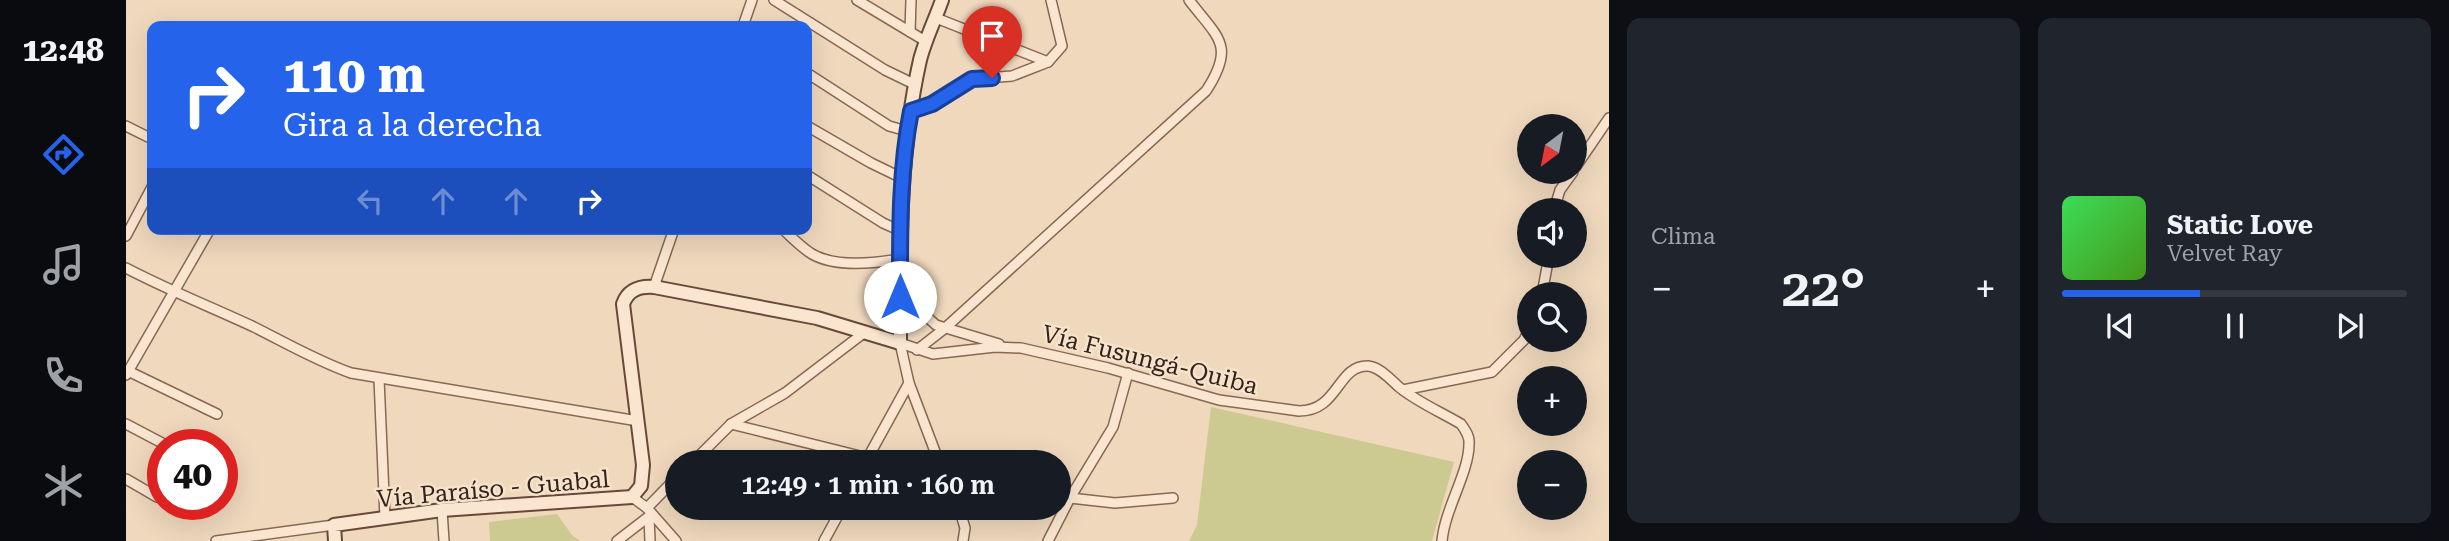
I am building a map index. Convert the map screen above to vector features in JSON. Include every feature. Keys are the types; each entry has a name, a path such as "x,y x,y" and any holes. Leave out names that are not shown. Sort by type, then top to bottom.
{"street":[{"path":"745,21 752,0"},
{"path":"774,0 807,21"},
{"path":"857,0 927,42"},
{"path":"910,32 911,0"},
{"path":"934,450 909,383 900,343 900,258 907,131 921,58 942,0"},
{"path":"911,111 932,104 972,79 1012,76 1048,62 1062,46 1051,0"},
{"path":"917,350 944,329 1206,91 1223,58 1222,44 1189,0"},
{"path":"936,18 1048,62"},
{"path":"812,24 885,70 916,85"},
{"path":"812,76 889,126 907,131"},
{"path":"1587,151 1609,118"},
{"path":"126,127 147,137"},
{"path":"812,129 904,179"},
{"path":"812,178 883,223 901,231"},
{"path":"126,236 147,196"},
{"path":"207,235 127,373 217,414"},
{"path":"672,235 654,287 817,318 933,354 1007,346"},
{"path":"790,235 820,258 850,263 874,263 900,258"},
{"path":"126,268 326,365 351,373 638,421"},
{"path":"900,274 927,317 944,329 1007,346"},
{"name":"Vía Paraíso - Guabal","path":"334,525 442,510 632,497 643,479 623,304 634,289 654,287"},
{"path":"705,450 731,424 785,393 865,332"},
{"name":"Vía Fusungá-Quiba","path":"1007,346 1128,373 1219,400 1299,411 1312,411 1326,403 1346,376 1356,369 1370,366 1382,372 1403,390 1461,424 1470,442 1448,510 1442,541"},
{"path":"1403,390 1492,372 1517,347"},
{"path":"1071,495 1113,427 1128,373"},
{"path":"379,379 385,518"},
{"path":"872,450 909,383"},
{"path":"126,424 147,435"},
{"path":"731,424 829,450"},
{"path":"126,480 147,492"},
{"path":"617,541 649,513 665,492"},
{"path":"632,497 676,541"},
{"path":"1071,498 1115,503 1173,498"},
{"path":"442,510 444,541"},
{"path":"649,513 650,541"},
{"path":"824,541 835,520"},
{"path":"963,520 965,528 963,541"},
{"path":"1048,541 1058,520"},
{"path":"216,541 334,525 335,541"}],"shaded area":[{"path":"1211,407 1454,462 1432,541 1189,541 1197,525"},
{"path":"557,514 572,535 580,541 490,541 489,522"}],"route":[{"path":"900,297 901,231 907,131 911,111 932,104 972,79 992,78"}]}
